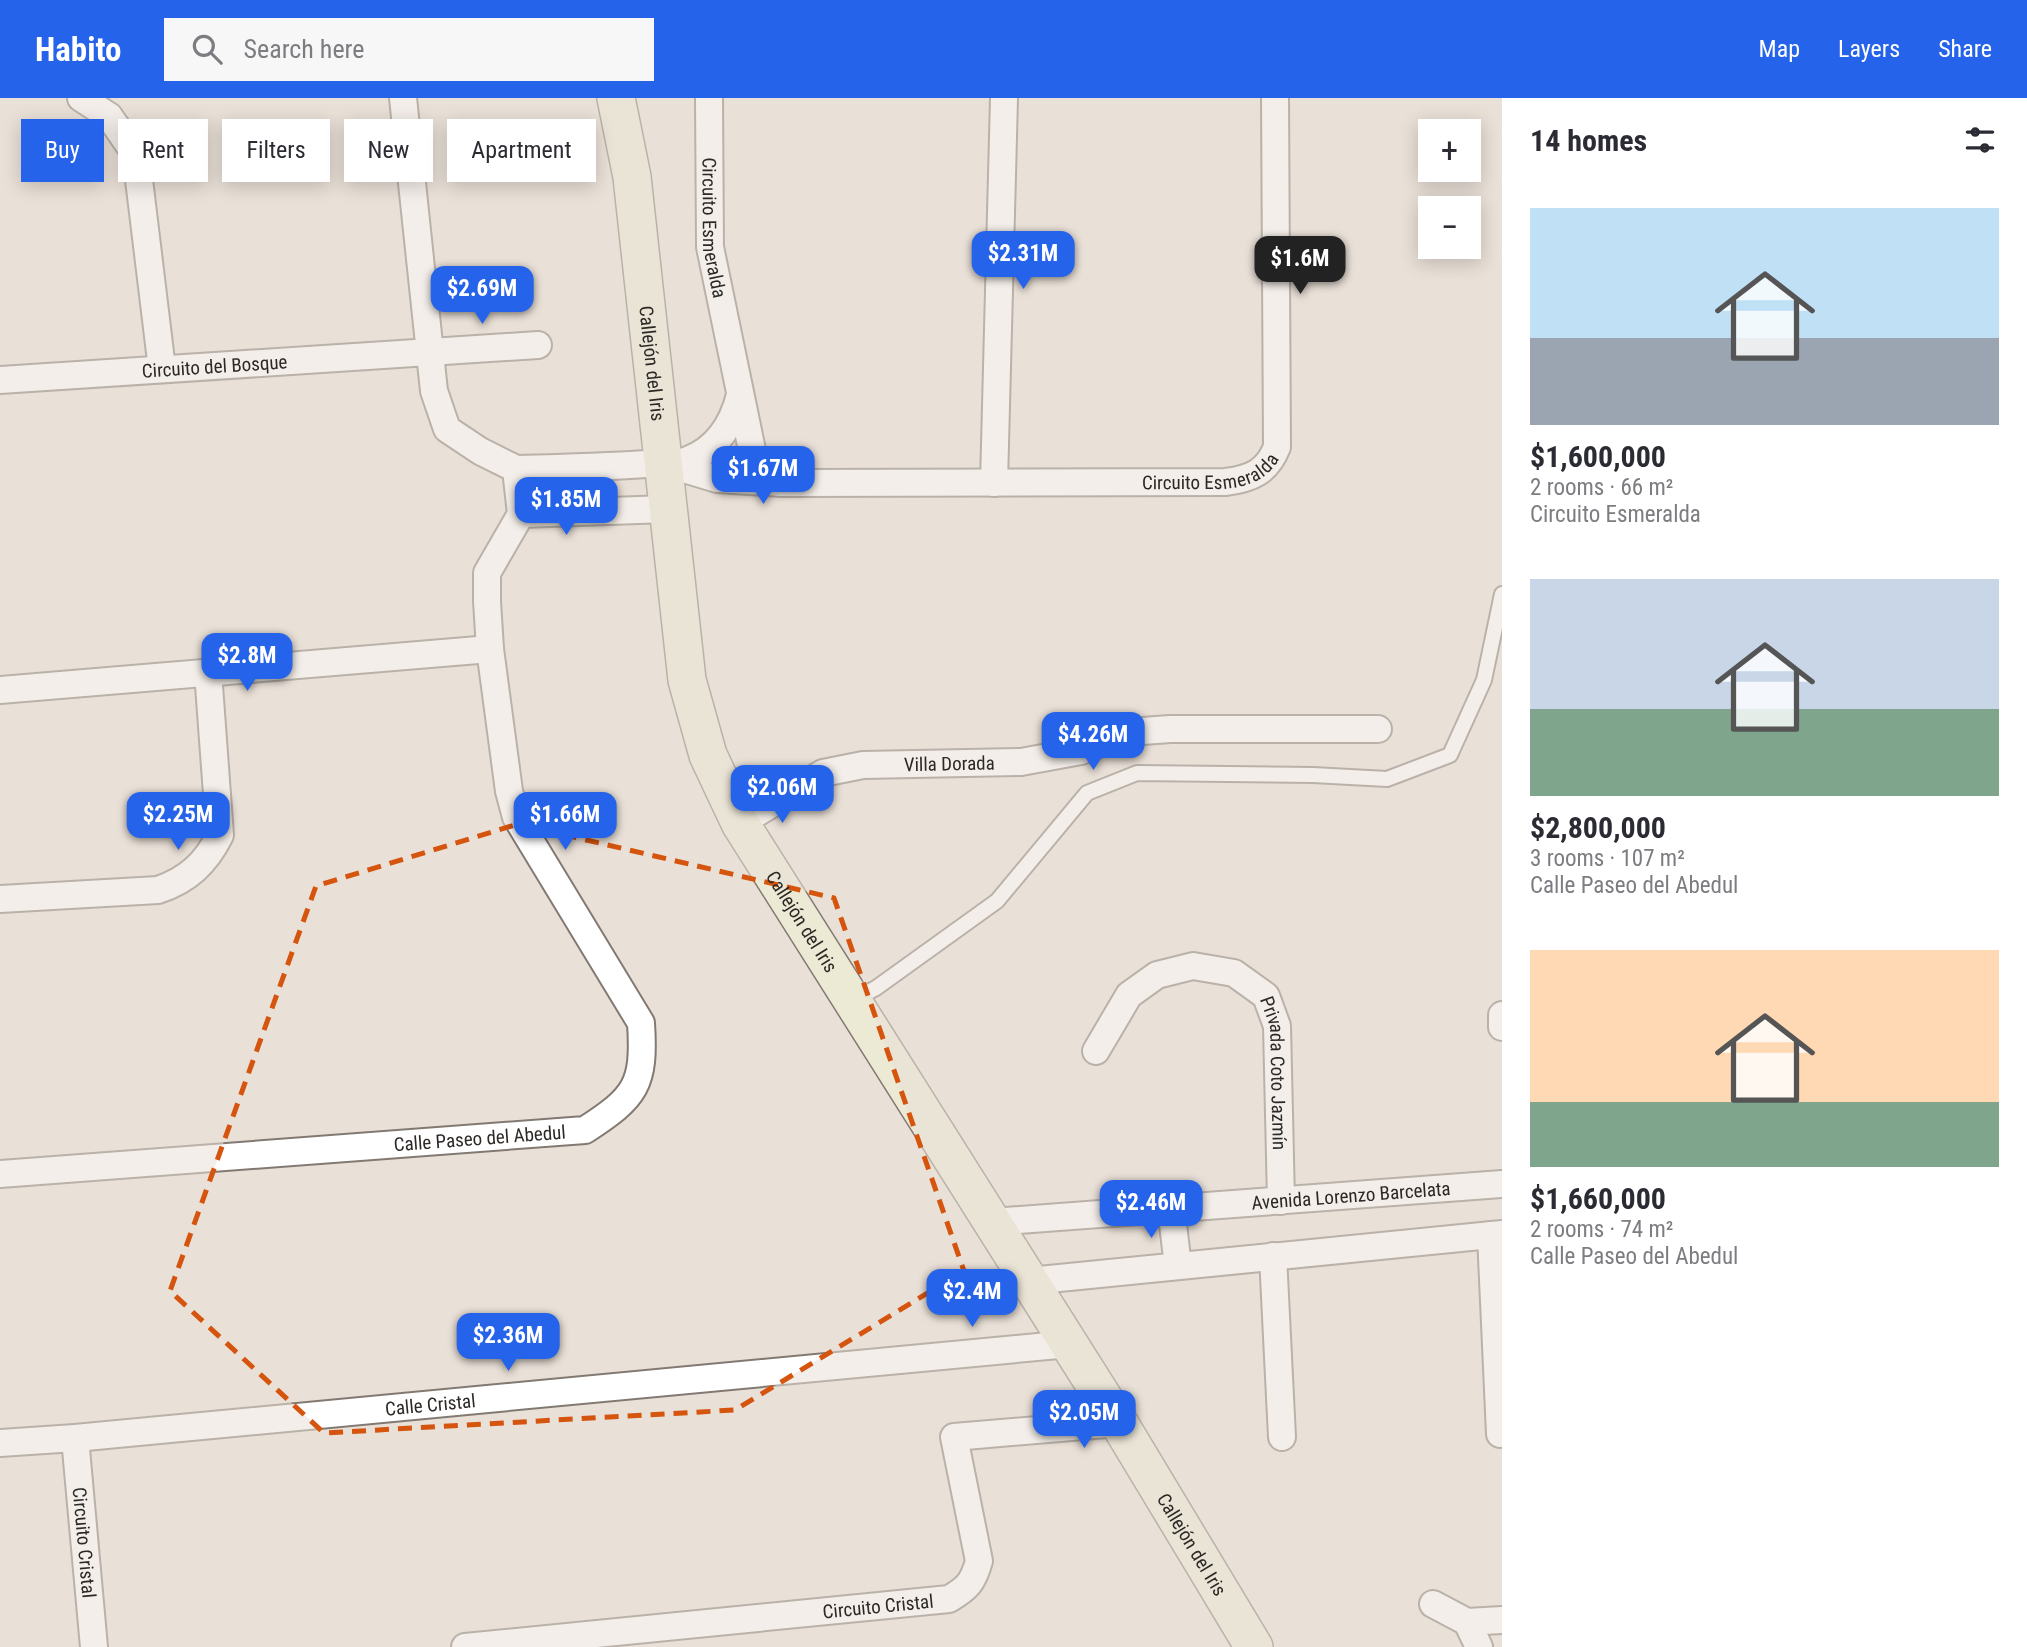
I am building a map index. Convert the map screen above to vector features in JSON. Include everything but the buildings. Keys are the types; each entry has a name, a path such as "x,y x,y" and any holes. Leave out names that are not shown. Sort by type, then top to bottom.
{"street":[{"path":"81,98 109,116 136,155 162,369"},
{"path":"403,98 434,391 447,429 480,451 516,469 686,461 713,445 731,421 740,395"},
{"name":"Callejón del Iris","path":"615,98 632,177 687,680 708,755 740,823 1119,1423 1254,1647"},
{"name":"Circuito Esmeralda","path":"709,98 710,247 753,455 769,477 782,483"},
{"path":"994,483 1004,98"},
{"name":"Circuito Esmeralda","path":"664,463 717,478 782,483 1225,482 1244,480 1261,472 1272,460 1277,447 1275,98"},
{"name":"Circuito del Bosque","path":"0,380 538,345"},
{"path":"516,469 521,514 668,509"},
{"name":"Calle Paseo del Abedul","path":"0,1174 585,1130 616,1110 628,1097 638,1081 643,1053 641,1023 516,817 509,791 490,649 487,573 521,514"},
{"path":"0,690 490,649"},
{"path":"0,899 158,890 178,883 210,855 220,835 208,672"},
{"name":"Villa Dorada","path":"740,823 823,773 863,765 1021,762 1081,751 1129,732 1170,729 1378,729"},
{"name":"Privada Coto Jazmín","path":"1096,1051 1129,995 1157,975 1193,966 1234,973 1266,996 1277,1026 1281,1201"},
{"path":"1502,1015 1502,1027"},
{"name":"Avenida Lorenzo Barcelata","path":"992,1222 1502,1184"},
{"path":"1171,1208 1178,1266"},
{"path":"1029,1281 1497,1234 1500,1434"},
{"path":"1273,1256 1282,1437"},
{"name":"Calle Cristal","path":"0,1443 1069,1344"},
{"name":"Circuito Cristal","path":"465,1647 949,1599 965,1590 974,1577 979,1561 954,1437 1119,1423"},
{"name":"Circuito Cristal","path":"75,1438 94,1647"},
{"path":"1433,1604 1468,1622 1502,1620"},
{"path":"1468,1622 1479,1647"}],"lane":[{"path":"852,1001 876,988 997,901 1087,793 1099,788 1137,773 1313,775 1387,779 1450,755 1484,680 1502,594"}],"highlighted area":[{"path":"518,824 834,898 964,1271 735,1410 324,1433 170,1291 316,886"}]}
